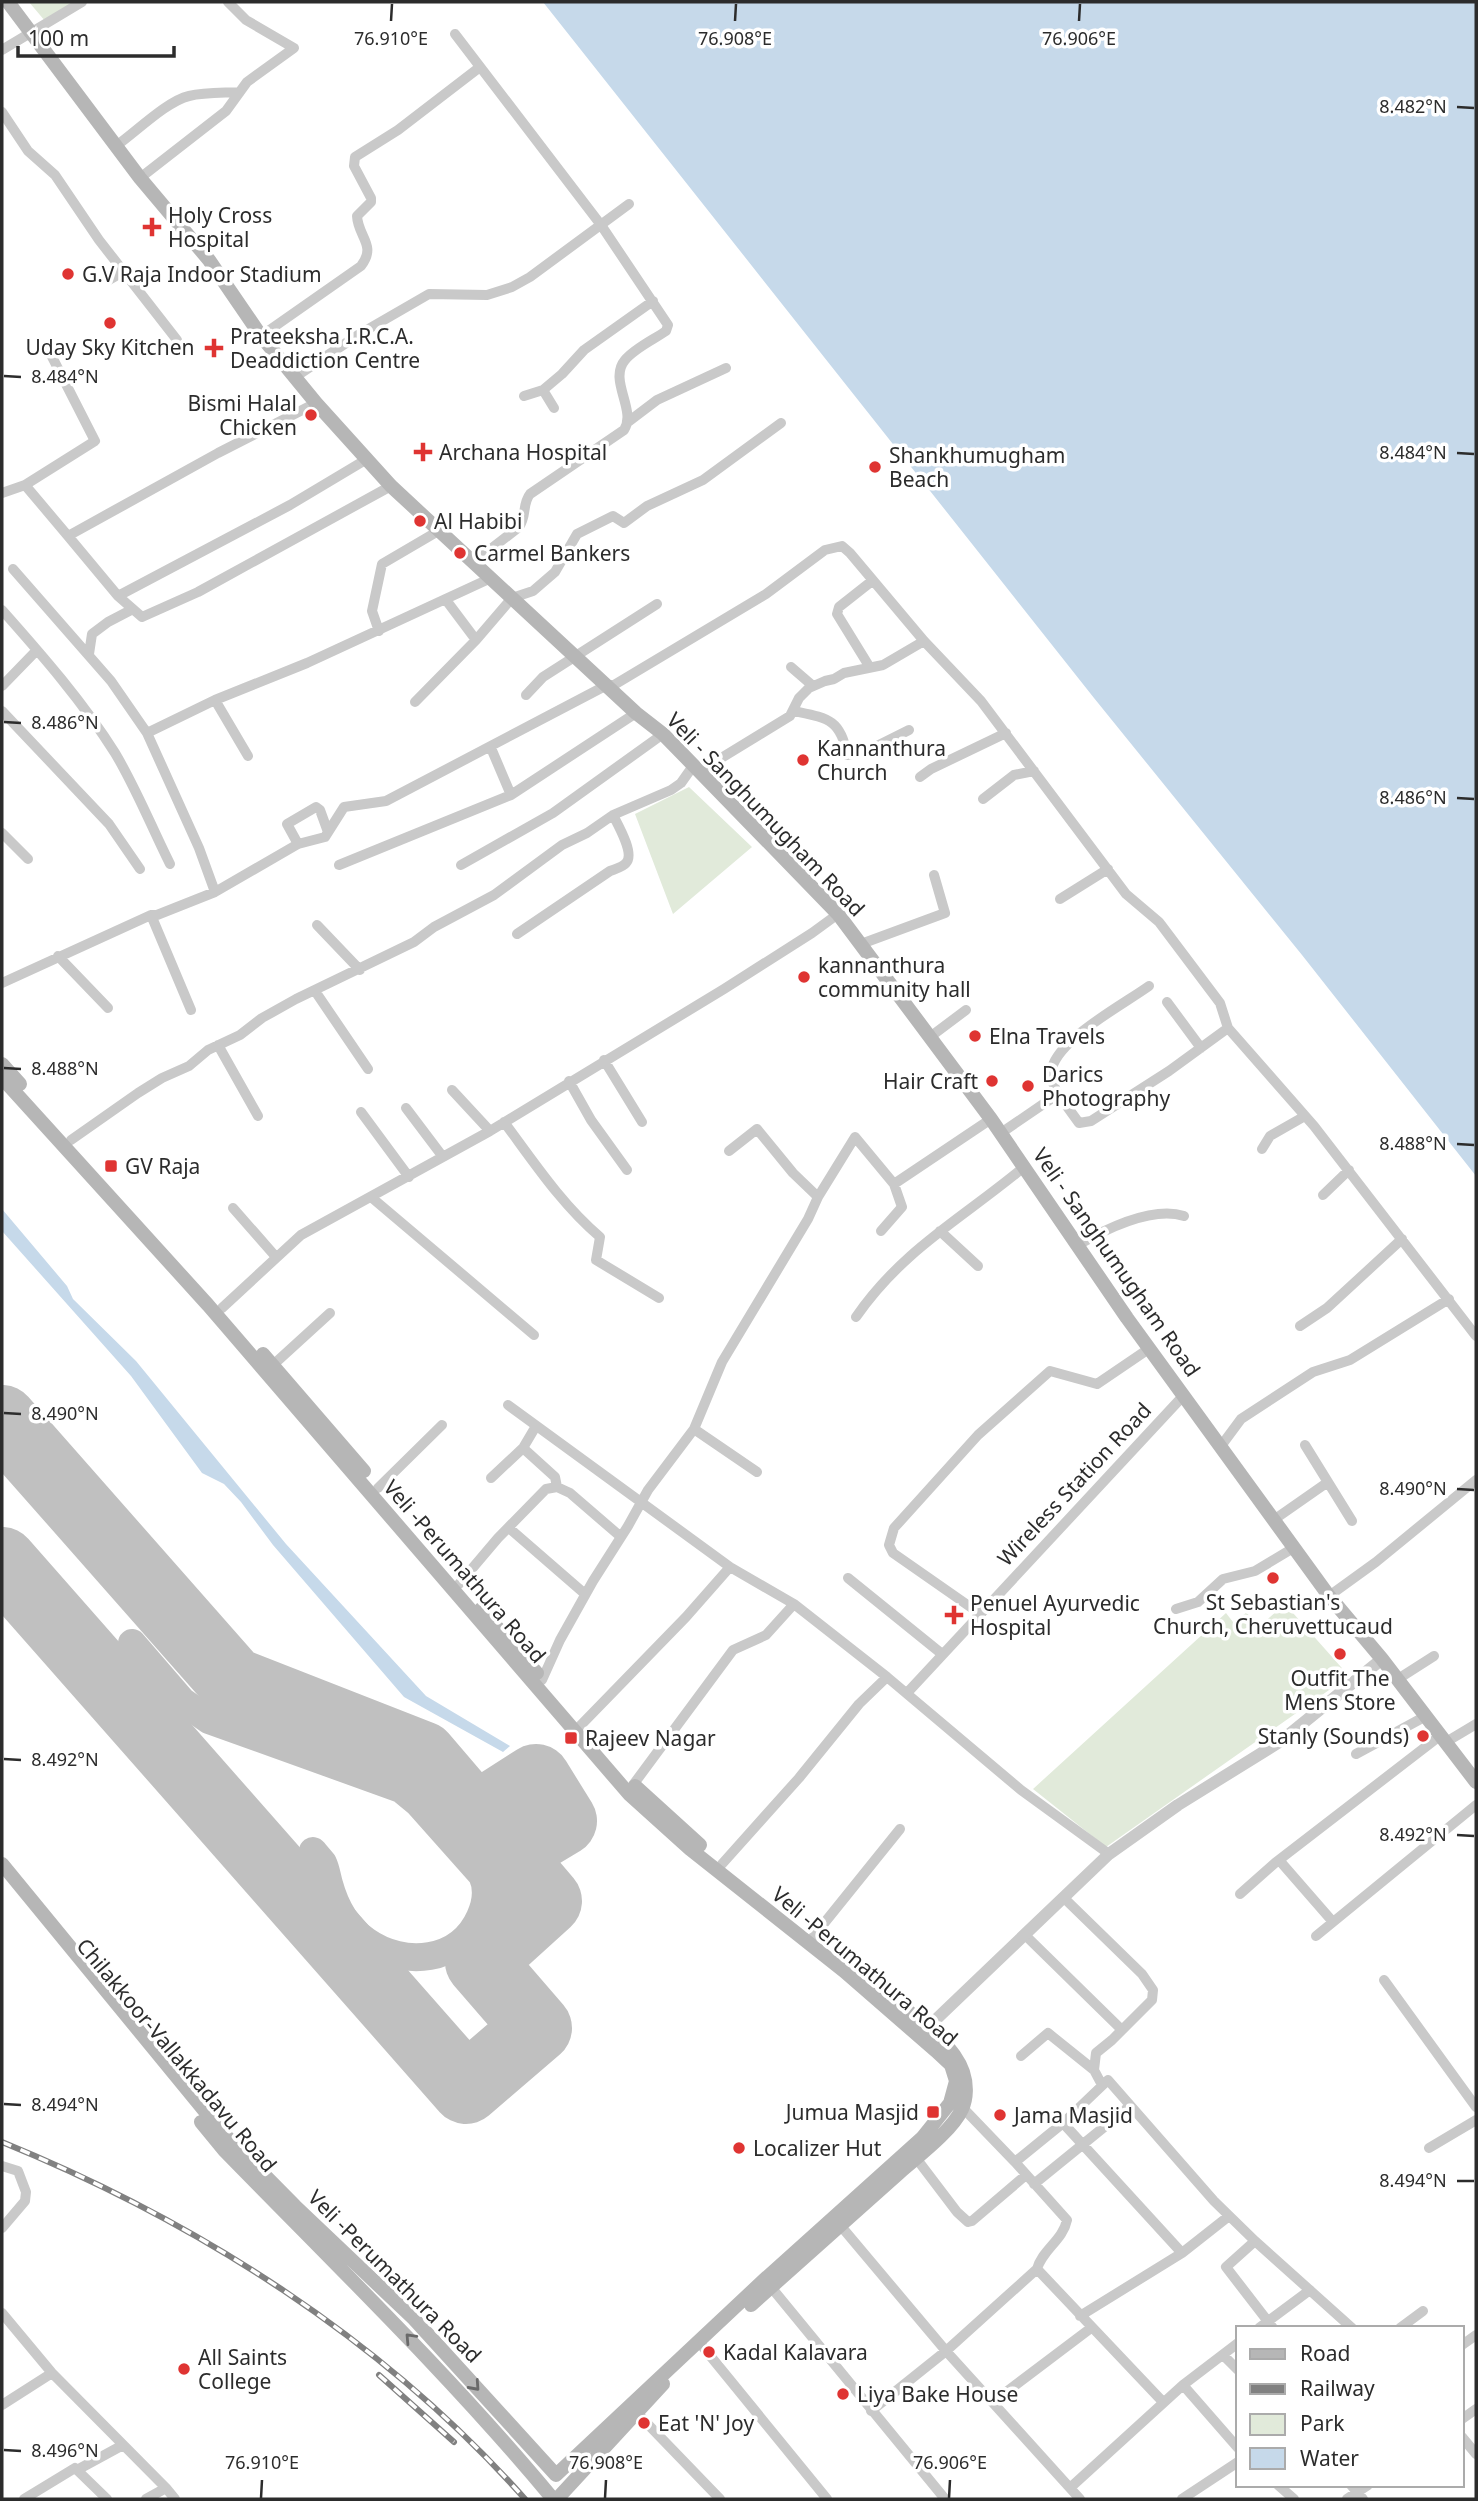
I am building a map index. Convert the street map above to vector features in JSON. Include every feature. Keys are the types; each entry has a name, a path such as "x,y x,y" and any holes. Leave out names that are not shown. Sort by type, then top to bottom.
{"main road":[{"name":"Veli - Sanghumugham Road","path":"8,2 140,178 209,260 261,335 366,459 391,486 636,713 663,734 838,914 991,1119 1150,1348 1329,1596 1398,1679 1476,1782"},
{"path":"2,1064 273,1365 580,1726 633,1784 722,1864 927,2028 954,2053 964,2073 967,2090 963,2108 954,2122 671,2376 558,2495"},
{"name":"Veli -Perumathura Road","path":"2,1078 208,1305 629,1794 690,1849 844,1971 950,2065 956,2081 950,2103 922,2138 754,2289 556,2475 414,2319 222,2132 2,1864"},
{"name":"Chilakkoor-Vallakkadavu Road","path":"2,1879 224,2150 407,2335 522,2460 558,2495"},
{"path":"522,2460 534,2450"},
{"path":"556,2475 558,2495"}],"street":[{"path":"2,50 82,2"},
{"path":"140,178 226,111 247,82 294,48 246,20 228,2"},
{"path":"455,34 601,225 668,325 666,331 626,358 622,365 620,379 628,422"},
{"path":"261,335 366,260 368,248 357,216 369,205 372,198 354,166 355,157 398,130 480,67"},
{"path":"116,146 163,108 188,96 240,92"},
{"path":"2,112 28,151 55,175 123,272 177,340"},
{"path":"295,377 358,335 429,294 487,295 512,287 530,277 629,204"},
{"path":"109,280 123,272"},
{"path":"524,396 543,390 584,350 653,301"},
{"path":"2,494 25,485 95,441 46,345"},
{"path":"474,562 519,527 524,520 525,503 530,494 620,434 628,422 657,400 726,368"},
{"path":"543,390 554,408"},
{"path":"68,536 207,459 316,403"},
{"path":"415,702 476,640 512,598 533,591 555,572 578,534 613,516 624,523 648,506 703,480 781,423"},
{"path":"118,596 290,505 366,459"},
{"path":"25,485 118,596 142,617 198,592 391,486"},
{"path":"379,631 372,611 382,564 440,530"},
{"path":"2,983 151,915 215,892 298,844 325,837 344,807 386,801 607,685 614,685 766,594 814,558 834,546 842,546 924,641 981,701 1126,894 1159,922 1220,1003 1228,1028 1306,1116 1476,1336"},
{"path":"13,569 89,654 148,733 215,892"},
{"path":"148,733 215,700 307,663 491,578"},
{"path":"869,666 837,614 839,607 872,581"},
{"path":"446,600 476,640"},
{"path":"526,695 544,677 657,604"},
{"path":"2,610 98,727 117,756 170,864"},
{"path":"89,654 92,634 131,610"},
{"path":"71,1140 138,1093 189,1066 208,1051 240,1035 262,1018 414,942 434,927 494,895 562,845 587,833 613,815 671,790 696,769 785,720 794,711 803,692 813,686 834,680 844,673 883,665 924,641"},
{"path":"2,686 37,650"},
{"path":"791,667 813,686"},
{"path":"215,700 248,756"},
{"path":"2,711 109,824 140,869"},
{"path":"794,711 827,718 844,736 847,755 867,751 909,730"},
{"path":"339,865 511,795 636,713"},
{"path":"920,777 931,769 1006,733"},
{"path":"461,865 553,813 663,734"},
{"path":"491,748 511,795"},
{"path":"983,799 1014,775 1034,771"},
{"path":"298,844 286,824 316,807 320,810 328,832"},
{"path":"517,934 610,871 626,864 629,859 628,848 613,815"},
{"path":"2,833 28,859"},
{"path":"1060,899 1108,869"},
{"path":"861,944 945,913 934,875"},
{"path":"222,1308 301,1235 504,1122 724,989 838,914"},
{"path":"151,915 191,1010"},
{"path":"317,925 360,970"},
{"path":"58,956 108,1008"},
{"path":"1149,986 1073,1038 1059,1052 1051,1074 1058,1094 1079,1123 1091,1121 1228,1028"},
{"path":"315,991 368,1069"},
{"path":"1167,1002 1201,1048"},
{"path":"930,1037 966,1010"},
{"path":"218,1045 258,1116"},
{"path":"604,1060 642,1122"},
{"path":"569,1081 626,1170"},
{"path":"452,1090 490,1130"},
{"path":"1001,1133 1058,1094"},
{"path":"406,1108 443,1157"},
{"path":"361,1112 409,1177"},
{"path":"1262,1149 1270,1136 1306,1116"},
{"path":"894,1184 991,1119"},
{"path":"504,1122 540,1170 600,1237 596,1259 659,1298"},
{"path":"729,1151 757,1129 793,1173 818,1197"},
{"path":"542,1680 585,1594 672,1455 694,1429 722,1362 855,1137 894,1184 902,1208 881,1231"},
{"path":"856,1317 875,1290 918,1248 1024,1167"},
{"path":"1323,1195 1349,1170"},
{"path":"371,1197 534,1335"},
{"path":"233,1208 275,1257"},
{"path":"1078,1245 1108,1228 1169,1211 1184,1216"},
{"path":"940,1231 978,1266"},
{"path":"1300,1326 1327,1308 1402,1239"},
{"path":"1221,1446 1241,1419 1313,1373 1350,1360 1449,1299"},
{"path":"273,1365 330,1313"},
{"path":"979,1613 893,1553 889,1545 894,1528 978,1434 1050,1371 1097,1384 1150,1348"},
{"name":"Wireless Station Road","path":"907,1693 1184,1395"},
{"path":"508,1405 730,1567 794,1604 907,1693 1021,1790 1109,1854"},
{"path":"378,1488 442,1425"},
{"path":"491,1478 523,1448 536,1426"},
{"path":"694,1429 757,1472"},
{"path":"1305,1445 1352,1521"},
{"path":"523,1448 555,1477 558,1487"},
{"path":"1329,1596 1376,1562 1476,1480"},
{"path":"1275,1518 1328,1482"},
{"path":"459,1584 547,1489 558,1487 570,1493 621,1537"},
{"path":"509,1528 585,1594"},
{"path":"1176,1609 1198,1602 1223,1579 1255,1571 1294,1547"},
{"path":"580,1726 686,1617 730,1567"},
{"path":"848,1577 942,1654"},
{"path":"633,1784 733,1650 766,1635 794,1604"},
{"path":"1398,1679 1434,1656"},
{"path":"927,2028 1109,1854 1178,1805 1281,1741 1382,1659"},
{"path":"722,1864 799,1778 859,1704 887,1677"},
{"path":"1356,1754 1426,1716"},
{"path":"1240,1894 1279,1860 1443,1738 1476,1724"},
{"path":"1316,1936 1476,1805"},
{"path":"813,1937 900,1829"},
{"path":"1279,1860 1333,1922"},
{"path":"1064,1898 1142,1974 1153,1990 1152,2000 1096,2053 1094,2070"},
{"path":"1026,1935 1122,2030"},
{"path":"1384,1980 1476,2107"},
{"path":"1021,2056 1048,2033 1094,2070 1102,2085 1108,2080"},
{"path":"1015,2162 1063,2123 1108,2080"},
{"path":"1108,2080 1229,2216 1350,2326"},
{"path":"1034,2184 1130,2106"},
{"path":"871,2411 946,2351 1037,2269 1044,2255 1065,2228 1067,2220 963,2108"},
{"path":"1429,2148 1476,2120"},
{"path":"1063,2123 1182,2253"},
{"path":"916,2158 957,2212 968,2222 1026,2175"},
{"path":"2,2166 18,2171 26,2192 24,2201 2,2228"},
{"path":"1080,2316 1182,2253 1229,2216"},
{"path":"840,2225 946,2351 1080,2499"},
{"path":"1255,2241 1226,2267 1266,2326 1310,2290"},
{"path":"1037,2269 1163,2402"},
{"path":"771,2287 945,2499"},
{"path":"1403,2326 1423,2311"},
{"path":"2,2313 52,2373 175,2499"},
{"path":"993,2402 1091,2328"},
{"path":"1071,2487 1163,2402 1236,2344"},
{"path":"703,2347 827,2499"},
{"path":"1223,2354 1236,2368"},
{"path":"2,2405 52,2373"},
{"path":"1183,2385 1236,2444"},
{"path":"637,2413 720,2499"},
{"path":"1464,2439 1476,2454"},
{"path":"77,2470 123,2445"},
{"path":"1182,2499 1236,2463"},
{"path":"24,2499 72,2468 107,2499"},
{"path":"1280,2487 1294,2499"},
{"path":"146,2499 166,2488"},
{"path":"1347,2499 1357,2492"}],"green space":[{"path":"29,2 74,2 45,21"},
{"path":"689,787 752,847 673,914 635,814"},
{"path":"1285,1604 1349,1676 1106,1847 1033,1789 1226,1613 1233,1622 1246,1613 1262,1624"}],"water":[{"path":"543,2 1476,2 1476,1176 1094,698"},
{"path":"2,1209 67,1286 73,1299 136,1361 286,1544 426,1696 510,1746 503,1752 404,1697 273,1545 241,1502 224,1484 202,1473 131,1376 2,1231"}],"taxiway":[{"path":"132,1643 182,1701 209,1720 401,1789 418,1803 482,1875 486,1891 482,1912 471,1932 459,1944 445,1951 430,1956 413,1957 381,1950 359,1936 343,1916 323,1863 313,1851"}],"runway":[{"path":"2,1420 233,1682 422,1756 475,1818 536,1779 562,1821 507,1854 547,1901 480,1962 537,2028 466,2089 2,1562"}],"railway":[{"path":"2,2142 147,2209 284,2291 349,2337 411,2387 470,2441 525,2499"},
{"path":"379,2375 454,2442"}],"place":[{"name":"Holy Cross Hospital","path":"152,227"},
{"name":"G.V Raja Indoor Stadium","path":"68,274"},
{"name":"Uday Sky Kitchen","path":"110,323"},
{"name":"Prateeksha I.R.C.A. Deaddiction Centre","path":"214,348"},
{"name":"Bismi Halal Chicken","path":"311,415"},
{"name":"Archana Hospital","path":"423,452"},
{"name":"Shankhumugham Beach","path":"875,467"},
{"name":"Al Habibi","path":"420,521"},
{"name":"Carmel Bankers","path":"460,553"},
{"name":"Kannanthura Church","path":"803,760"},
{"name":"kannanthura community hall","path":"804,977"},
{"name":"Elna Travels","path":"975,1036"},
{"name":"Hair Craft","path":"992,1081"},
{"name":"Darics Photography","path":"1028,1086"},
{"name":"GV Raja","path":"111,1166"},
{"name":"St Sebastian's Church, Cheruvettucaud","path":"1273,1578"},
{"name":"Penuel Ayurvedic Hospital","path":"954,1615"},
{"name":"Outfit The Mens Store","path":"1340,1654"},
{"name":"Stanly (Sounds)","path":"1423,1736"},
{"name":"Rajeev Nagar","path":"571,1738"},
{"name":"Jumua Masjid","path":"933,2112"},
{"name":"Jama Masjid","path":"1000,2115"},
{"name":"Localizer Hut","path":"739,2148"},
{"name":"Kadal Kalavara","path":"709,2352"},
{"name":"All Saints College","path":"184,2369"},
{"name":"Liya Bake House","path":"843,2394"},
{"name":"Eat 'N' Joy","path":"644,2423"}]}
